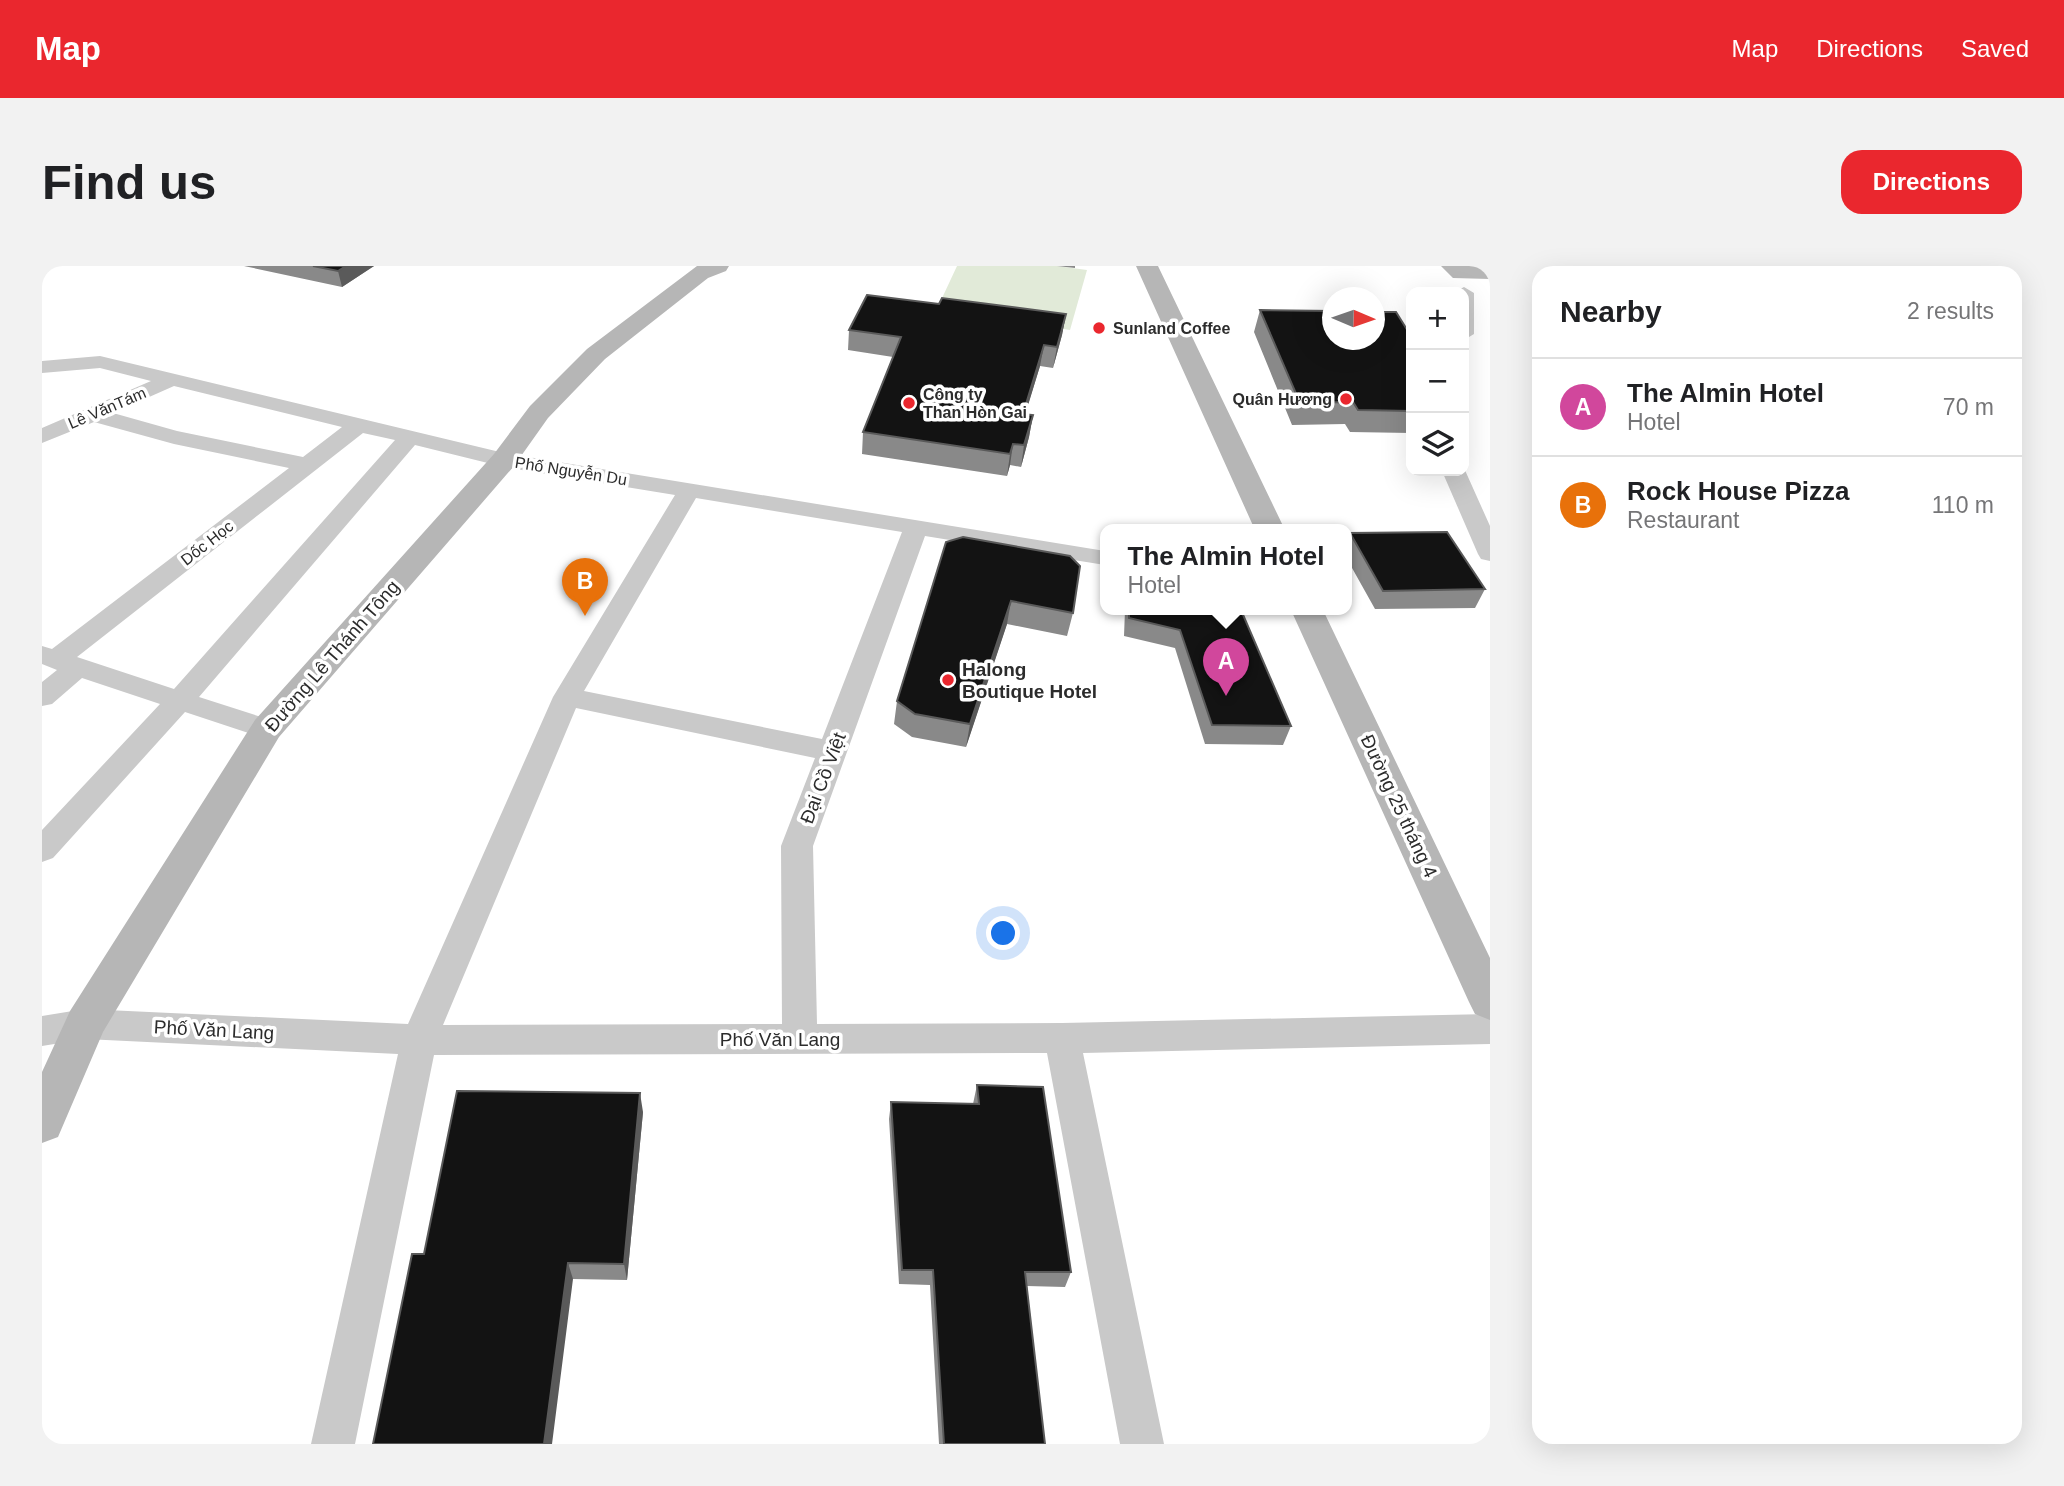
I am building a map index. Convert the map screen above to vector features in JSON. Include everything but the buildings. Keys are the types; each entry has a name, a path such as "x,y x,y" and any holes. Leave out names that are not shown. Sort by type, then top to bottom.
{"street":[{"path":"1147,266 1267,524"},
{"name":"Đường Lê Thánh Tông","path":"42,1123 85,1024 267,729 504,460 539,412 596,354 696,268"},
{"path":"1460,281 1490,272"},
{"name":"Phố Nguyễn Du","path":"42,367 100,362 408,439 504,460 1100,557"},
{"name":"Lê VănTám","path":"42,436 172,380"},
{"path":"91,414 174,437 308,465"},
{"name":"Dốc Học","path":"42,697 59,660 358,426"},
{"path":"42,850 222,654 408,439"},
{"path":"1456,476 1490,554"},
{"path":"333,1444 419,1040 567,697 690,489"},
{"name":"Đại Cồ Việt","path":"800,1039 797,846 915,529"},
{"name":"Đường 25 tháng 4","path":"1309,615 1490,1002"},
{"path":"59,660 267,729"},
{"path":"567,697 833,751"},
{"name":"Phố Văn Lang","path":"42,1031 85,1024 419,1040 1062,1038 1490,1029"},
{"path":"1062,1038 1142,1444"}],"green space":[{"path":"957,266 1057,266 1087,270 1070,330 936,311"}],"place":[{"name":"Sunland Coffee","path":"1099,328"},
{"name":"Quân Hương","path":"1346,399"},
{"name":"Công ty Than Hòn Gai","path":"909,403"},
{"name":"Rock House Pizza","path":"585,616"},
{"name":"Halong Boutique Hotel","path":"948,680"},
{"name":"The Almin Hotel","path":"1226,696"}]}
